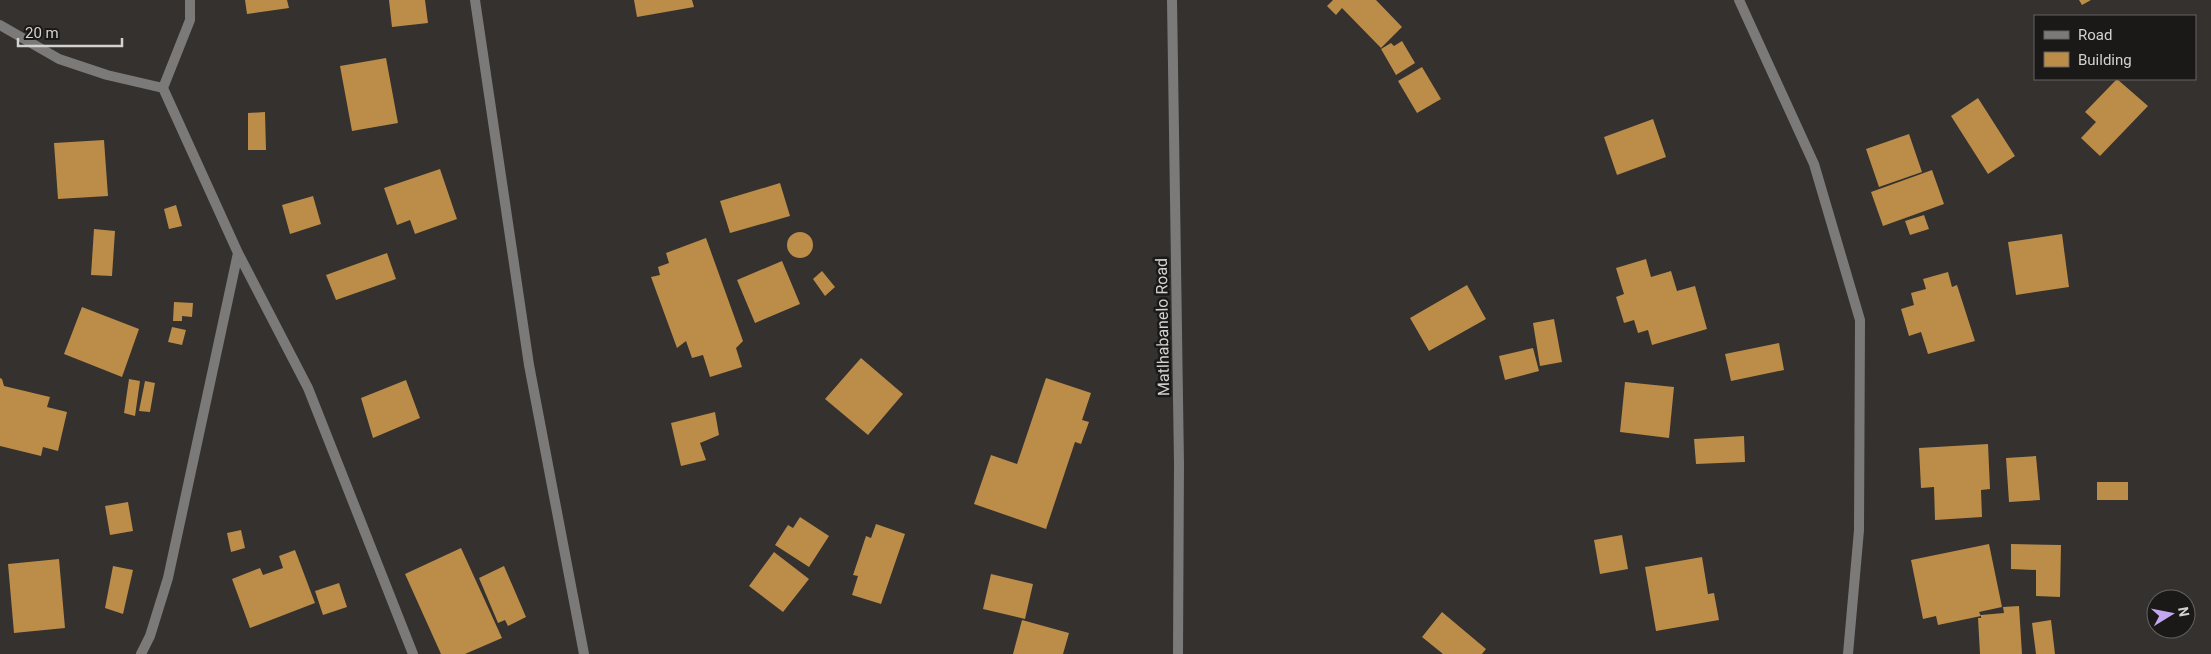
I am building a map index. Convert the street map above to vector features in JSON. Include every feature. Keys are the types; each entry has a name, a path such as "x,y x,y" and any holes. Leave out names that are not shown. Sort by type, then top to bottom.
{"street":[{"path":"190,0 190,20 163,88 238,253 308,388 413,654"},
{"path":"475,0 530,365 584,654"},
{"name":"Matlhabanelo Road","path":"1172,0 1179,464 1178,654"},
{"path":"1739,0 1814,164 1860,320 1859,530 1848,654"},
{"path":"0,25 59,59 107,75 163,88"},
{"path":"141,654 150,636 168,578 238,253"}],"building":[{"path":"245,0 287,0 289,8 247,14"},
{"path":"389,0 425,0 428,23 392,27"},
{"path":"634,0 692,0 694,7 637,17"},
{"path":"1333,0 1376,0 1402,27 1381,48 1342,8 1336,15 1327,6"},
{"path":"2079,0 2091,0 2082,5"},
{"path":"1402,41 1415,63 1396,75 1381,49 1391,43 1394,46"},
{"path":"386,58 398,123 352,131 340,66"},
{"path":"1422,67 1441,99 1417,113 1398,81"},
{"path":"2116,80 2148,106 2100,156 2081,138 2096,122 2085,112"},
{"path":"1978,98 2015,156 1988,174 1951,116"},
{"path":"265,112 266,150 248,150 248,113"},
{"path":"1653,119 1666,157 1617,175 1604,137"},
{"path":"1909,134 1922,172 1879,187 1866,149"},
{"path":"104,140 108,196 58,199 54,143"},
{"path":"440,169 457,219 415,234 410,220 397,225 384,188"},
{"path":"1932,170 1944,204 1883,226 1871,192"},
{"path":"780,183 790,216 730,233 720,201"},
{"path":"313,196 321,224 290,234 282,205"},
{"path":"176,205 182,226 169,229 164,209"},
{"path":"1924,215 1929,229 1910,235 1905,221"},
{"path":"94,229 115,231 112,276 91,275"},
{"path":"800,232 809,236 813,245 809,254 800,258 791,254 787,245 791,236"},
{"path":"2062,234 2069,287 2016,295 2008,242"},
{"path":"706,238 743,341 736,348 742,367 710,377 703,355 692,358 686,341 677,348 651,277 660,275 658,267 669,263 666,253"},
{"path":"387,253 396,279 336,300 326,275"},
{"path":"1646,259 1651,277 1671,271 1677,291 1695,286 1707,329 1652,345 1648,330 1638,333 1634,320 1624,323 1616,297 1624,294 1616,268"},
{"path":"782,261 800,304 755,323 737,280"},
{"path":"822,271 835,287 825,296 813,279"},
{"path":"1948,272 1952,287 1957,285 1975,341 1928,354 1921,332 1909,336 1901,309 1914,305 1911,293 1926,289 1923,279"},
{"path":"1467,285 1486,319 1429,351 1410,318"},
{"path":"174,302 193,303 192,317 182,316 182,321 173,321"},
{"path":"82,307 139,329 122,377 64,354"},
{"path":"1554,319 1562,362 1540,366 1533,323"},
{"path":"172,327 186,330 182,345 168,342"},
{"path":"1779,343 1784,370 1731,381 1725,354"},
{"path":"1533,348 1539,371 1505,380 1499,356"},
{"path":"861,358 903,394 868,435 825,399"},
{"path":"0,378 4,386 50,397 47,407 67,412 58,451 43,447 41,456 0,446"},
{"path":"1046,378 1091,393 1082,420 1089,422 1081,444 1075,442 1046,529 974,504 991,455 1017,464"},
{"path":"129,379 140,381 135,416 124,413"},
{"path":"406,380 420,418 373,438 361,398"},
{"path":"145,381 155,383 150,412 139,411"},
{"path":"1625,382 1674,387 1669,438 1620,432"},
{"path":"715,412 719,435 700,443 706,460 681,466 671,423"},
{"path":"1744,436 1745,462 1696,464 1694,439"},
{"path":"1988,444 1990,489 1981,490 1982,517 1935,520 1934,487 1921,488 1919,448"},
{"path":"2036,456 2040,500 2009,502 2006,458"},
{"path":"2097,482 2128,482 2128,500 2097,500"},
{"path":"128,502 133,531 110,535 105,506"},
{"path":"800,517 829,536 809,567 775,545 788,525 793,528"},
{"path":"876,524 905,534 881,604 852,595 858,576 853,575 866,536 871,538"},
{"path":"241,530 245,548 231,552 227,533"},
{"path":"1622,535 1628,569 1600,574 1594,540"},
{"path":"1989,544 2002,607 1979,612 1981,616 1938,625 1936,616 1923,619 1911,560"},
{"path":"2011,544 2061,545 2060,597 2036,596 2036,570 2011,569"},
{"path":"461,548 502,638 465,654 441,654 405,574"},
{"path":"295,550 315,603 250,628 232,579 260,568 263,575 283,568 279,556"},
{"path":"774,552 809,579 783,612 749,586"},
{"path":"1702,557 1708,594 1714,593 1719,620 1656,631 1645,567"},
{"path":"59,559 65,628 14,633 8,564"},
{"path":"113,566 133,570 123,614 105,608"},
{"path":"504,566 526,617 508,626 505,620 498,623 479,578"},
{"path":"991,574 1033,584 1025,619 983,609"},
{"path":"339,583 347,607 323,615 315,591"},
{"path":"2019,606 2022,654 1980,654 1978,618 1981,618 1981,615 2004,613 2003,607"},
{"path":"1442,612 1486,649 1482,654 1443,654 1422,637"},
{"path":"1022,620 1069,633 1063,654 1013,654"},
{"path":"2051,620 2055,654 2036,654 2032,623"}]}
